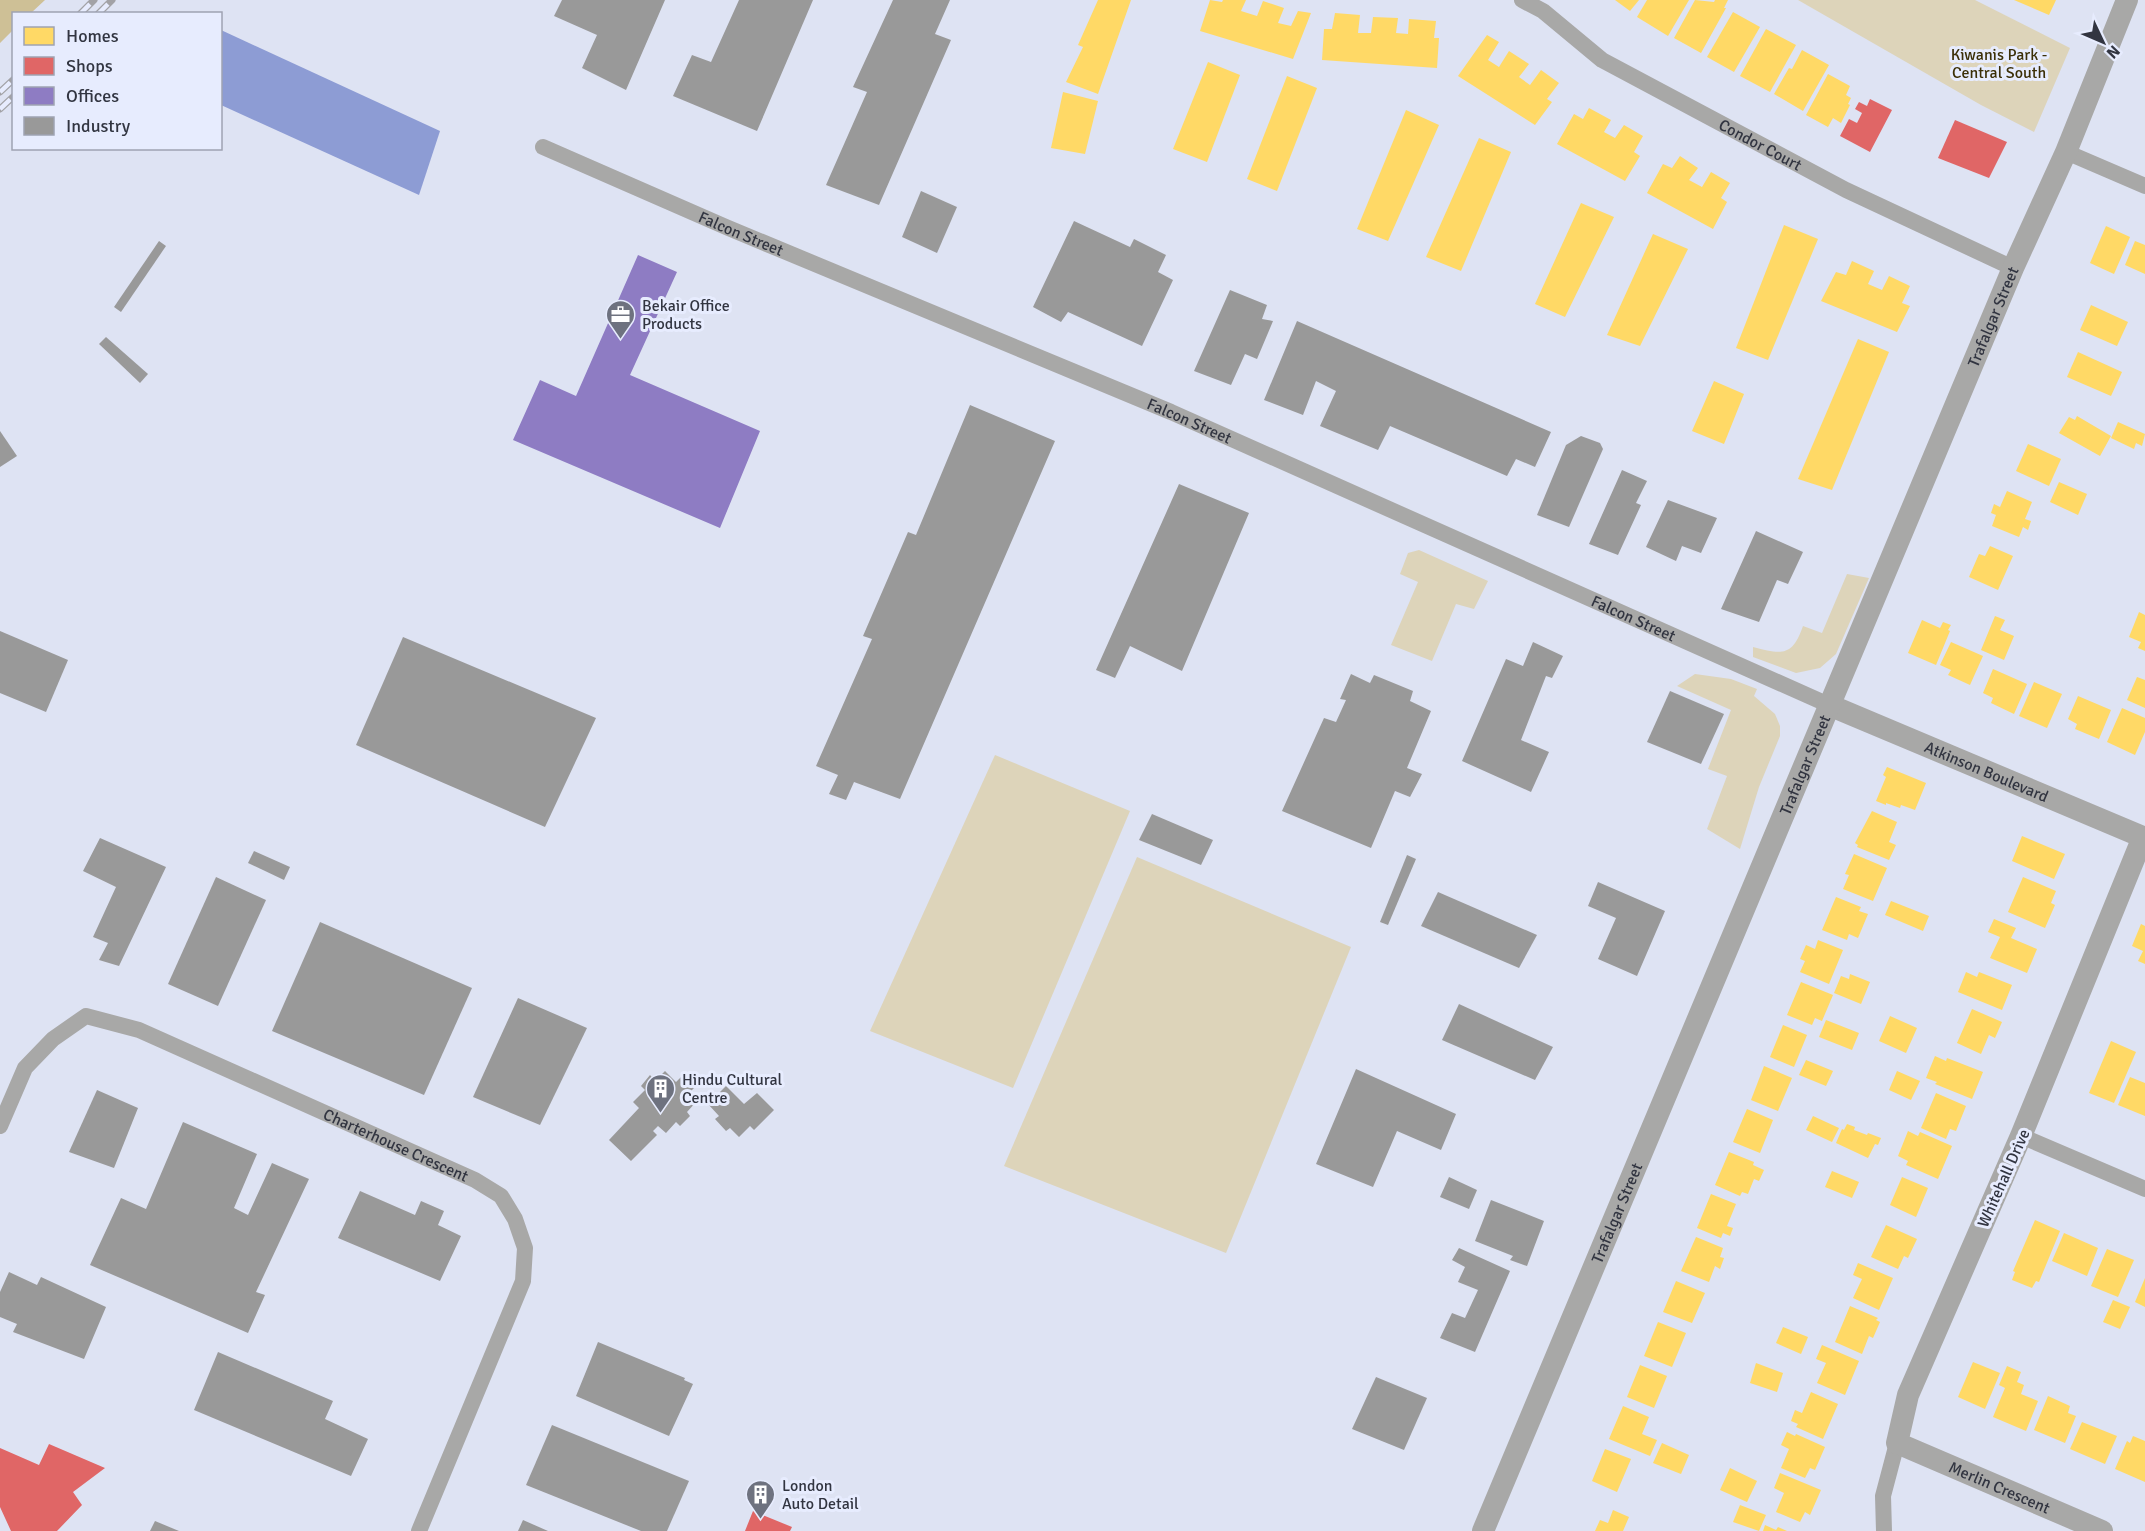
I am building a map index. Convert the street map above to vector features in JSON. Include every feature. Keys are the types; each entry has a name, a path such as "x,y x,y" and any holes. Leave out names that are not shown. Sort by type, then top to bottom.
{"main road":[{"name":"Trafalgar Street","path":"1483,1531 2013,268 2066,152 2127,0"},
{"name":"Atkinson Boulevard","path":"1829,705 2144,835"},
{"name":"Whitehall Drive","path":"1898,1443 1908,1395 2021,1136 2144,835"},
{"name":"Merlin Crescent","path":"1898,1443 2102,1531"}],"street":[{"name":"Condor Court","path":"1522,0 1543,11 1602,60 1846,190 2013,268"},
{"name":"Falcon Street","path":"543,147 726,227 1171,412 1829,705"},
{"path":"2066,152 2145,186"},
{"name":"Charterhouse Crescent","path":"0,1126 25,1068 53,1039 86,1016 139,1030 475,1180 501,1196 515,1219 525,1248 523,1281 419,1531"},
{"path":"2021,1136 2145,1189"},
{"name":"Whitehall Drive","path":"1884,1531 1883,1496 1898,1443"}],"green space":[{"name":"Kiwanis Park - Central South","path":"1798,0 1975,0 2070,48 2034,132 1981,105"},
{"path":"1419,550 1488,581 1474,609 1456,604 1432,661 1391,645 1418,582 1400,574 1408,553"},
{"path":"1847,574 1869,578 1836,654 1820,668 1796,673 1753,657 1753,647 1778,652 1790,649 1803,626 1822,633"},
{"path":"1695,674 1731,679 1757,689 1754,696 1775,714 1780,726 1780,736 1759,787 1740,849 1707,829 1727,776 1708,769 1731,710 1677,686"},
{"path":"995,755 1130,811 1013,1088 870,1031"},
{"path":"1137,857 1351,947 1226,1253 1004,1166"}],"shaded area":[{"path":"0,0 45,0 32,12 12,12 12,31 0,43"}],"water":[{"path":"222,30 440,131 419,195 222,105"}],"building: Homes":[{"path":"1098,0 1131,0 1098,94 1066,82 1083,47 1078,45"},
{"path":"1210,0 1222,2 1223,0 1246,0 1241,11 1257,16 1263,1 1284,8 1278,23 1291,26 1298,11 1311,13 1293,59 1200,31"},
{"path":"1615,0 1639,0 1630,11"},
{"path":"1647,0 1689,0 1668,36 1637,17"},
{"path":"1695,0 1714,2 1715,0 1728,0 1724,8 1726,8 1701,53 1674,38"},
{"path":"2014,0 2056,0 2049,15"},
{"path":"1733,12 1760,27 1734,72 1707,57"},
{"path":"1335,13 1360,15 1358,33 1371,33 1373,17 1398,18 1396,33 1408,34 1409,19 1436,21 1434,38 1439,38 1437,68 1322,60 1324,29 1332,29"},
{"path":"1766,29 1796,45 1770,92 1740,76"},
{"path":"1487,35 1499,42 1488,60 1499,67 1509,51 1529,64 1519,77 1530,85 1541,70 1559,83 1547,99 1552,102 1535,125 1458,76"},
{"path":"1802,50 1829,65 1803,111 1774,94"},
{"path":"1208,62 1240,75 1207,162 1173,149"},
{"path":"1828,74 1850,86 1846,95 1851,98 1841,123 1833,118 1828,127 1806,115"},
{"path":"1287,76 1317,88 1277,191 1247,179"},
{"path":"1063,92 1098,101 1085,154 1051,148"},
{"path":"1589,108 1611,120 1604,132 1615,138 1624,125 1643,136 1634,152 1640,156 1625,181 1557,144 1574,114 1583,119"},
{"path":"1406,110 1439,125 1388,241 1357,229"},
{"path":"1479,138 1511,152 1461,271 1426,257"},
{"path":"1680,156 1698,168 1689,180 1702,187 1711,172 1730,183 1721,198 1727,202 1713,229 1647,193 1663,164 1672,168"},
{"path":"1581,203 1614,217 1565,317 1535,304"},
{"path":"1784,225 1818,239 1768,360 1736,348"},
{"path":"2106,226 2130,237 2114,274 2090,263"},
{"path":"1653,234 1688,249 1640,346 1607,335"},
{"path":"2135,241 2145,245 2145,274 2125,265"},
{"path":"1852,261 1874,271 1868,284 1882,290 1889,276 1910,286 1902,303 1910,306 1897,332 1821,301 1836,272 1846,275"},
{"path":"2091,305 2128,322 2117,346 2080,330"},
{"path":"1858,339 1889,352 1832,490 1798,479"},
{"path":"2078,352 2122,372 2111,396 2067,377"},
{"path":"1714,381 1744,394 1724,444 1692,431"},
{"path":"2077,416 2111,436 2100,456 2059,433 2069,417 2075,420"},
{"path":"2118,422 2145,434 2142,446 2136,443 2134,449 2111,438"},
{"path":"2028,444 2061,459 2049,486 2016,471"},
{"path":"2059,482 2087,494 2078,515 2050,502"},
{"path":"2007,491 2032,502 2025,519 2031,521 2028,530 2023,527 2019,537 1992,526 1996,515 1991,513 1994,504 2000,507"},
{"path":"1990,546 2013,556 1998,590 1969,577 1979,554 1985,556"},
{"path":"2139,612 2145,615 2145,651 2138,648 2141,642 2129,637"},
{"path":"1995,616 2005,620 2000,630 2014,636 2004,660 1981,650"},
{"path":"1922,620 1940,628 1943,622 1951,625 1936,665 1908,653"},
{"path":"1951,642 1983,656 1970,685 1948,675 1951,670 1940,665"},
{"path":"1993,669 2027,684 2014,714 1991,703 1993,698 1983,693"},
{"path":"2137,677 2145,680 2145,708 2127,700"},
{"path":"2034,682 2062,694 2047,728 2019,716"},
{"path":"2078,696 2111,710 2099,739 2075,729 2077,724 2068,719"},
{"path":"2122,708 2145,718 2145,732 2135,755 2107,742"},
{"path":"1887,767 1926,783 1915,810 1876,801 1886,777 1883,775"},
{"path":"1872,811 1897,822 1889,842 1896,845 1889,860 1857,847 1855,843"},
{"path":"2022,836 2065,854 2054,879 2012,861"},
{"path":"1854,854 1887,868 1873,901 1843,889 1849,875 1845,874"},
{"path":"2023,877 2056,891 2051,903 2055,905 2045,928 2008,912"},
{"path":"1836,897 1861,907 1859,911 1868,914 1858,938 1849,934 1847,940 1822,930"},
{"path":"1891,901 1929,916 1923,931 1885,915"},
{"path":"1994,919 2016,928 2011,938 2037,949 2027,973 1990,958 2000,937 1988,932"},
{"path":"2141,924 2145,926 2145,964 2138,961 2143,951 2132,946"},
{"path":"1818,940 1843,950 1829,984 1800,972 1805,961 1800,959 1806,945 1815,949"},
{"path":"1966,972 1977,977 1979,972 2012,985 2002,1010 1958,992"},
{"path":"1850,974 1870,982 1861,1004 1834,993 1841,976 1849,979"},
{"path":"1801,982 1833,995 1822,1021 1815,1018 1812,1025 1787,1015"},
{"path":"1972,1009 2002,1022 1995,1038 1989,1035 1981,1054 1957,1043"},
{"path":"1890,1016 1917,1028 1906,1053 1879,1041"},
{"path":"1826,1020 1859,1033 1852,1050 1819,1037"},
{"path":"1783,1025 1807,1035 1794,1067 1770,1057"},
{"path":"2111,1041 2136,1052 2114,1103 2089,1093"},
{"path":"1935,1056 1946,1061 1947,1058 1983,1072 1972,1099 1926,1078"},
{"path":"1806,1060 1833,1071 1826,1086 1799,1075"},
{"path":"1764,1066 1792,1078 1778,1111 1751,1100"},
{"path":"1897,1071 1920,1081 1911,1100 1889,1090"},
{"path":"2130,1077 2145,1083 2145,1116 2118,1105"},
{"path":"1936,1093 1966,1106 1956,1131 1950,1129 1946,1139 1921,1128"},
{"path":"1747,1109 1773,1120 1760,1153 1733,1142"},
{"path":"1813,1116 1839,1128 1832,1142 1806,1130"},
{"path":"1847,1124 1855,1127 1854,1130 1881,1138 1868,1158 1836,1143 1842,1129 1844,1130"},
{"path":"1908,1131 1918,1136 1920,1132 1952,1146 1938,1179 1906,1165 1908,1161 1898,1156"},
{"path":"1729,1152 1754,1162 1753,1165 1764,1170 1759,1181 1754,1179 1748,1194 1742,1192 1740,1196 1715,1185"},
{"path":"1832,1171 1859,1182 1852,1198 1825,1187"},
{"path":"1902,1177 1928,1188 1916,1217 1890,1205"},
{"path":"1711,1194 1736,1204 1727,1226 1733,1228 1730,1236 1723,1233 1721,1238 1697,1228"},
{"path":"2035,1220 2060,1231 2039,1282 2036,1281 2032,1288 2012,1280 2015,1272 2013,1271"},
{"path":"1886,1225 1917,1239 1908,1258 1904,1256 1898,1269 1871,1257"},
{"path":"2064,1233 2098,1248 2087,1276 2052,1261"},
{"path":"1696,1237 1723,1248 1720,1257 1724,1258 1720,1269 1715,1266 1709,1282 1681,1271"},
{"path":"2107,1249 2134,1260 2118,1297 2091,1286"},
{"path":"1858,1263 1893,1278 1879,1310 1853,1298 1862,1279 1853,1275"},
{"path":"2145,1278 2145,1307 2135,1302"},
{"path":"1676,1281 1705,1293 1692,1323 1663,1312"},
{"path":"2113,1300 2130,1307 2120,1329 2103,1322"},
{"path":"1850,1306 1878,1318 1876,1320 1880,1322 1873,1338 1869,1336 1862,1354 1835,1342"},
{"path":"1658,1322 1686,1333 1672,1367 1644,1356"},
{"path":"1783,1327 1808,1337 1801,1354 1776,1343"},
{"path":"1822,1345 1859,1361 1845,1395 1817,1383 1826,1363 1816,1359"},
{"path":"1973,1362 2000,1373 1985,1409 1958,1397"},
{"path":"1756,1363 1783,1373 1777,1392 1750,1383"},
{"path":"1640,1365 1667,1376 1654,1408 1627,1397"},
{"path":"2007,1366 2021,1372 2017,1382 2024,1385 2021,1394 2038,1401 2026,1431 1993,1417 2005,1388 1999,1385"},
{"path":"1811,1392 1838,1404 1823,1439 1796,1427 1798,1424 1791,1421 1795,1410 1802,1413"},
{"path":"2048,1396 2070,1406 2068,1413 2076,1416 2065,1443 2034,1430"},
{"path":"1623,1406 1649,1417 1642,1434 1657,1440 1650,1456 1609,1439"},
{"path":"2082,1422 2117,1436 2105,1464 2070,1449"},
{"path":"1787,1432 1825,1447 1815,1470 1810,1468 1805,1478 1781,1468 1789,1449 1781,1445"},
{"path":"2133,1436 2145,1441 2145,1482 2115,1469 2127,1441 2130,1443"},
{"path":"1662,1443 1689,1455 1681,1474 1653,1463"},
{"path":"1605,1449 1631,1459 1617,1492 1592,1481"},
{"path":"1730,1468 1757,1481 1747,1502 1720,1490"},
{"path":"1780,1473 1821,1490 1810,1515 1805,1512 1800,1522 1776,1512 1784,1493 1774,1488"},
{"path":"1740,1505 1766,1515 1759,1531 1733,1522"},
{"path":"1613,1510 1629,1517 1623,1531 1595,1531 1600,1520 1608,1523"},
{"path":"1765,1525 1776,1530 1778,1527 1787,1531 1763,1531"}],"building: Shops":[{"path":"1870,99 1892,110 1870,152 1840,136 1849,119 1857,123 1862,113 1855,109 1859,102 1867,106"},
{"path":"1955,120 2007,142 1989,178 1938,158"},
{"path":"49,1444 105,1468 73,1492 82,1505 57,1531 11,1531 0,1507 0,1448 39,1465"},
{"name":"London Auto Detail","path":"753,1511 792,1527 790,1531 745,1531"}],"building: Offices":[{"path":"638,255 677,272 630,375 760,431 720,528 513,440 540,380 576,396"}],"building: Industry":[{"path":"562,0 665,0 626,90 582,68 597,35 554,16"},
{"path":"739,0 813,0 757,131 673,96 692,55 711,62"},
{"path":"893,0 950,0 935,34 951,40 879,205 826,185 867,92 853,87"},
{"path":"921,191 957,207 937,253 902,237"},
{"path":"1074,221 1130,247 1134,239 1166,255 1158,272 1173,280 1142,346 1068,312 1061,322 1033,307"},
{"path":"159,241 166,246 121,312 114,307"},
{"path":"1230,290 1267,305 1262,319 1273,321 1257,359 1245,354 1231,385 1194,371"},
{"path":"1297,321 1551,432 1535,467 1516,459 1507,476 1390,426 1378,450 1320,426 1336,391 1316,381 1303,415 1264,400"},
{"path":"106,337 148,374 140,383 99,344"},
{"path":"970,405 1055,441 900,799 854,782 846,800 829,794 838,775 816,766 872,639 863,636 908,532 916,535"},
{"path":"0,431 17,456 0,467"},
{"path":"1581,436 1600,443 1603,449 1569,527 1537,515 1566,445"},
{"path":"1622,470 1647,481 1636,503 1641,505 1618,555 1589,544"},
{"path":"1179,484 1249,513 1182,671 1130,646 1115,678 1096,670"},
{"path":"1668,500 1717,518 1701,553 1682,546 1676,561 1646,547"},
{"path":"1756,531 1803,552 1788,584 1777,580 1759,622 1721,609"},
{"path":"0,631 68,660 46,712 0,693"},
{"path":"403,637 596,718 545,827 356,745"},
{"path":"1533,642 1563,656 1552,678 1546,676 1521,740 1549,752 1531,792 1462,761 1506,659 1523,666"},
{"path":"1351,674 1370,683 1374,675 1413,691 1410,701 1431,711 1407,768 1422,774 1410,797 1395,791 1371,848 1282,811 1324,718 1336,722 1346,700 1340,699"},
{"path":"1670,691 1724,714 1701,764 1647,742"},
{"path":"1152,814 1213,840 1201,865 1139,840"},
{"path":"100,838 166,867 119,966 99,960 108,943 93,937 116,887 83,871"},
{"path":"254,851 290,867 284,880 248,863"},
{"path":"1407,855 1416,859 1388,925 1380,922"},
{"path":"216,877 266,900 218,1006 168,984"},
{"path":"1598,882 1665,911 1637,976 1598,959 1616,918 1588,906"},
{"path":"1438,892 1537,935 1519,968 1421,926"},
{"path":"320,922 472,988 424,1095 272,1031"},
{"path":"518,998 587,1028 540,1125 473,1097"},
{"path":"1459,1004 1553,1047 1535,1080 1442,1040"},
{"path":"1356,1069 1456,1114 1441,1150 1397,1131 1373,1187 1316,1164"},
{"name":"Hindu Cultural Centre","path":"665,1071 676,1082 682,1076 694,1088 688,1094 696,1102 687,1112 690,1116 680,1126 676,1122 666,1133 658,1126 653,1131 657,1135 631,1161 609,1140 639,1108 633,1102 645,1090 641,1086 650,1075 655,1081"},
{"path":"726,1086 744,1104 757,1093 774,1110 754,1130 750,1126 739,1137 730,1128 726,1131 715,1119 719,1116 708,1104"},
{"path":"97,1090 138,1108 114,1168 69,1152"},
{"path":"183,1122 257,1154 234,1208 248,1215 272,1163 309,1179 256,1292 265,1295 248,1333 90,1265 121,1198 146,1209"},
{"path":"1449,1177 1477,1190 1469,1209 1440,1197"},
{"path":"360,1191 415,1215 421,1201 444,1211 438,1225 461,1236 440,1281 338,1238"},
{"path":"1491,1200 1544,1221 1527,1266 1510,1260 1513,1256 1475,1241"},
{"path":"1459,1248 1510,1271 1475,1352 1440,1338 1452,1313 1465,1318 1478,1290 1458,1282 1465,1267 1452,1260"},
{"path":"9,1272 37,1285 41,1277 106,1307 84,1359 13,1332 17,1324 0,1317 0,1292"},
{"path":"598,1342 685,1378 684,1380 693,1384 669,1436 576,1396"},
{"path":"218,1352 333,1401 325,1419 368,1439 351,1476 194,1410"},
{"path":"1376,1377 1427,1398 1404,1450 1352,1429"},
{"path":"552,1425 689,1481 667,1531 641,1531 526,1485"},
{"path":"523,1520 548,1531 518,1531"},
{"path":"155,1521 179,1531 150,1531"}],"railway":[{"path":"82,12 94,0"},
{"path":"100,12 112,0"},
{"path":"0,92 12,81"},
{"path":"0,109 12,98"}],"place":[{"name":"Bekair Office Products","path":"621,340"},
{"name":"Hindu Cultural Centre","path":"661,1114"},
{"name":"London Auto Detail","path":"761,1520"}]}
